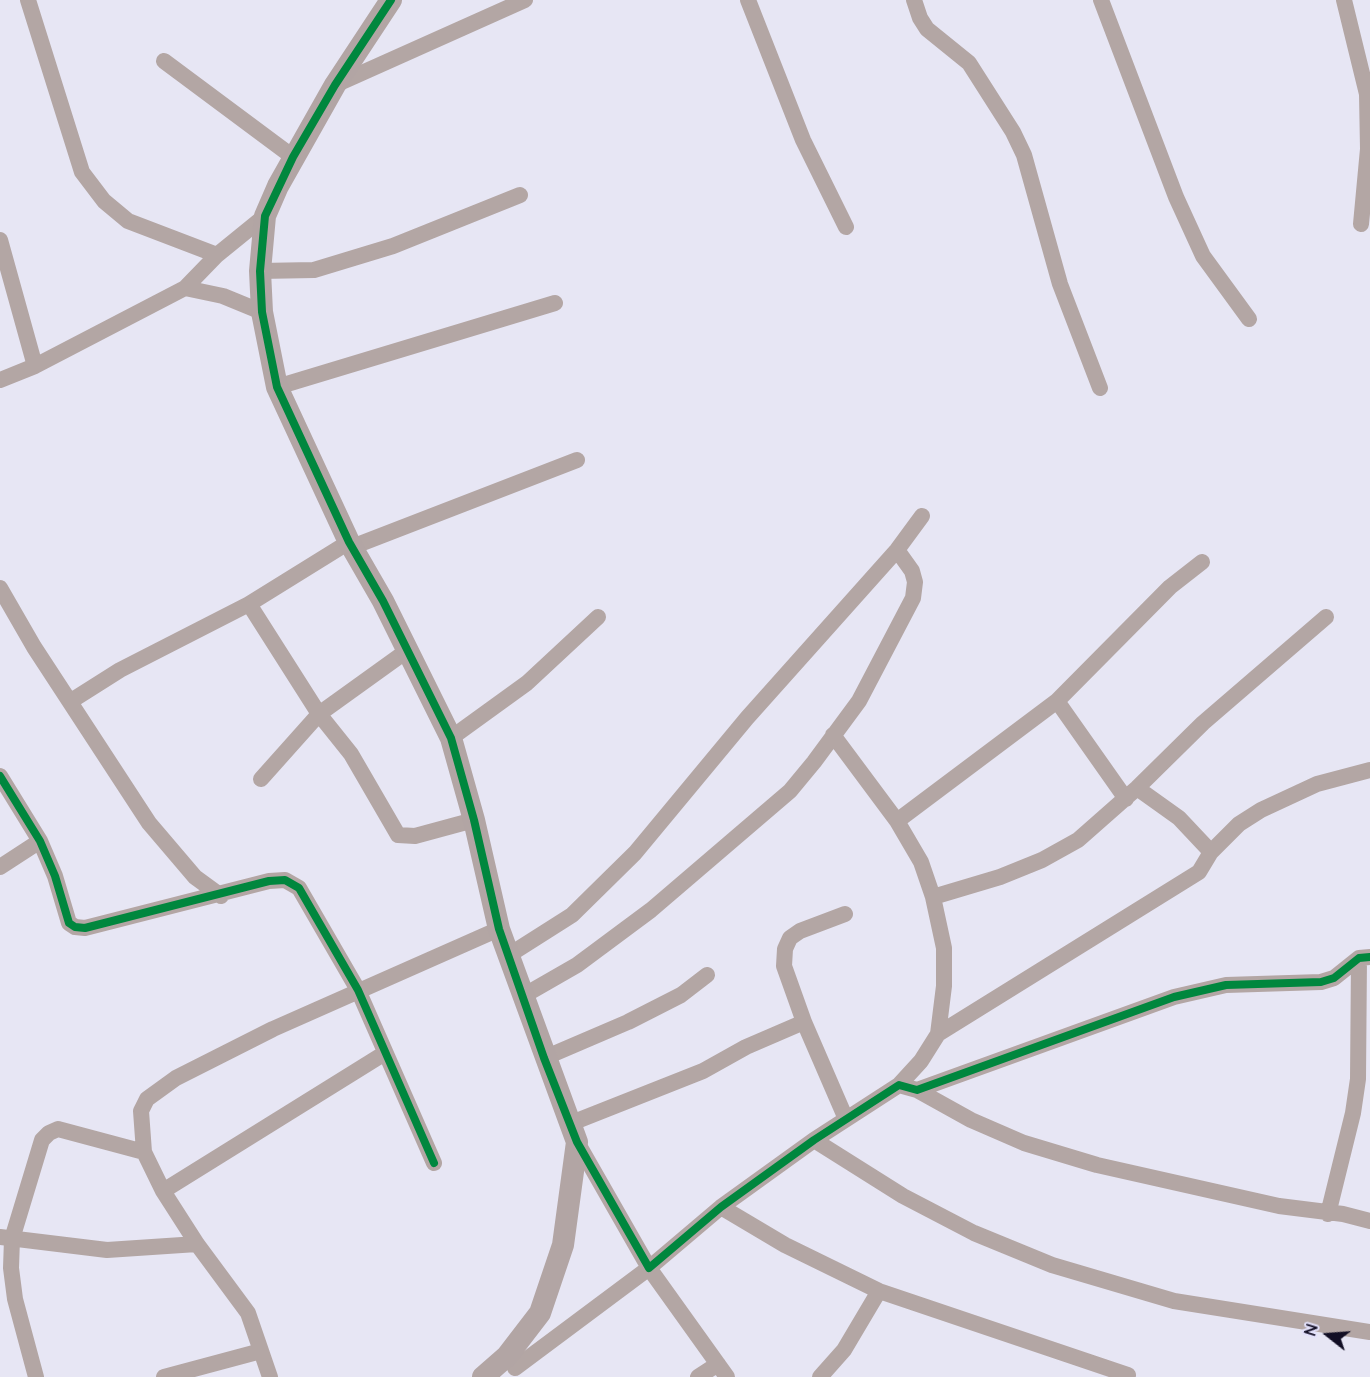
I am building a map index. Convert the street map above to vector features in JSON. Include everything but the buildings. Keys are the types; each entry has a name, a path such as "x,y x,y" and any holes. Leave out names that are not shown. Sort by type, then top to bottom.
{"street":[{"path":"28,0 82,172 104,201 128,221 217,255"},
{"path":"391,0 335,85 293,157 265,216 260,271 262,312 277,387 351,545 408,650 451,738 474,820 499,929 573,1133 649,1268 723,1371 698,1377"},
{"path":"335,85 525,0"},
{"path":"748,0 803,140 846,227"},
{"path":"914,0 920,18 927,29 969,63 1000,107 1013,132 1024,155 1060,284 1100,388"},
{"path":"1101,0 1176,198 1203,256 1249,320"},
{"path":"1344,0 1367,94 1368,149 1361,224"},
{"path":"165,61 293,157"},
{"path":"260,271 314,270 393,246 520,195"},
{"path":"0,380 35,366 185,288 217,255 265,216"},
{"path":"0,240 35,366"},
{"path":"185,288 223,296 262,312"},
{"path":"277,387 555,303"},
{"path":"71,702 120,670 249,604 351,545 577,460"},
{"path":"509,955 572,915 635,853 747,718 897,550 922,516"},
{"path":"523,996 577,965 651,910 790,791 859,701 876,673 913,598 915,582 912,571 897,550"},
{"path":"897,821 1057,701 1170,587 1202,562"},
{"path":"0,588 34,646 149,823 195,877 221,896"},
{"path":"249,604 319,714 351,754 398,835 415,836 474,820"},
{"path":"451,738 527,683 598,617"},
{"path":"933,897 1000,877 1042,860 1078,840 1132,794 1203,723 1326,617"},
{"path":"261,779 319,714 408,650"},
{"path":"1057,701 1132,794 1179,818 1211,852"},
{"path":"833,735 897,821 921,862 933,897 944,948 944,986 938,1034"},
{"path":"483,1377 514,1367 649,1268 721,1207 814,1140 899,1085 921,1060 938,1034 1199,872 1211,852 1239,824 1261,810 1317,784 1370,770"},
{"path":"0,776 40,841 56,876 69,923 75,927 85,928 221,896 269,881 285,880 299,888 358,990 434,1163"},
{"path":"0,867 40,841"},
{"path":"845,914 800,931 790,938 784,949 784,966 804,1022 846,1119"},
{"path":"270,1377 248,1313 197,1244 163,1191 144,1152 140,1122 141,1111 147,1099 176,1078 358,990 499,929"},
{"path":"916,1090 1174,996 1226,985 1321,982 1334,978 1364,958"},
{"path":"1328,1214 1353,1113 1358,1079 1364,958"},
{"path":"544,1058 628,1022 681,995 706,975"},
{"path":"573,1133 703,1071 746,1047 804,1022"},
{"path":"163,1191 385,1053"},
{"path":"899,1085 916,1090 971,1120 1024,1143 1096,1165 1279,1206 1370,1221"},
{"path":"36,1377 15,1299 6,1238 38,1150 49,1132 58,1129 144,1152"},
{"path":"514,1367 548,1292 564,1236 573,1133"},
{"path":"814,1140 903,1196 974,1233 1052,1265 1174,1301 1370,1332"},
{"path":"721,1207 785,1245 879,1291 1128,1375"},
{"path":"6,1238 107,1250 197,1244"},
{"path":"820,1377 844,1350 879,1291"},
{"path":"164,1377 261,1351"}],"cycle path":[{"path":"391,0 335,85 293,157 265,216 260,271 262,312 277,387 349,542 383,601 451,738 474,820 499,929 544,1058 577,1142 649,1268 721,1207 814,1140 899,1085 917,1090 1174,997 1226,985 1321,982 1334,978 1359,958 1370,957"},
{"path":"0,776 40,841 55,876 69,923 75,927 85,928 269,881 285,880 299,888 358,990 434,1163"}]}
